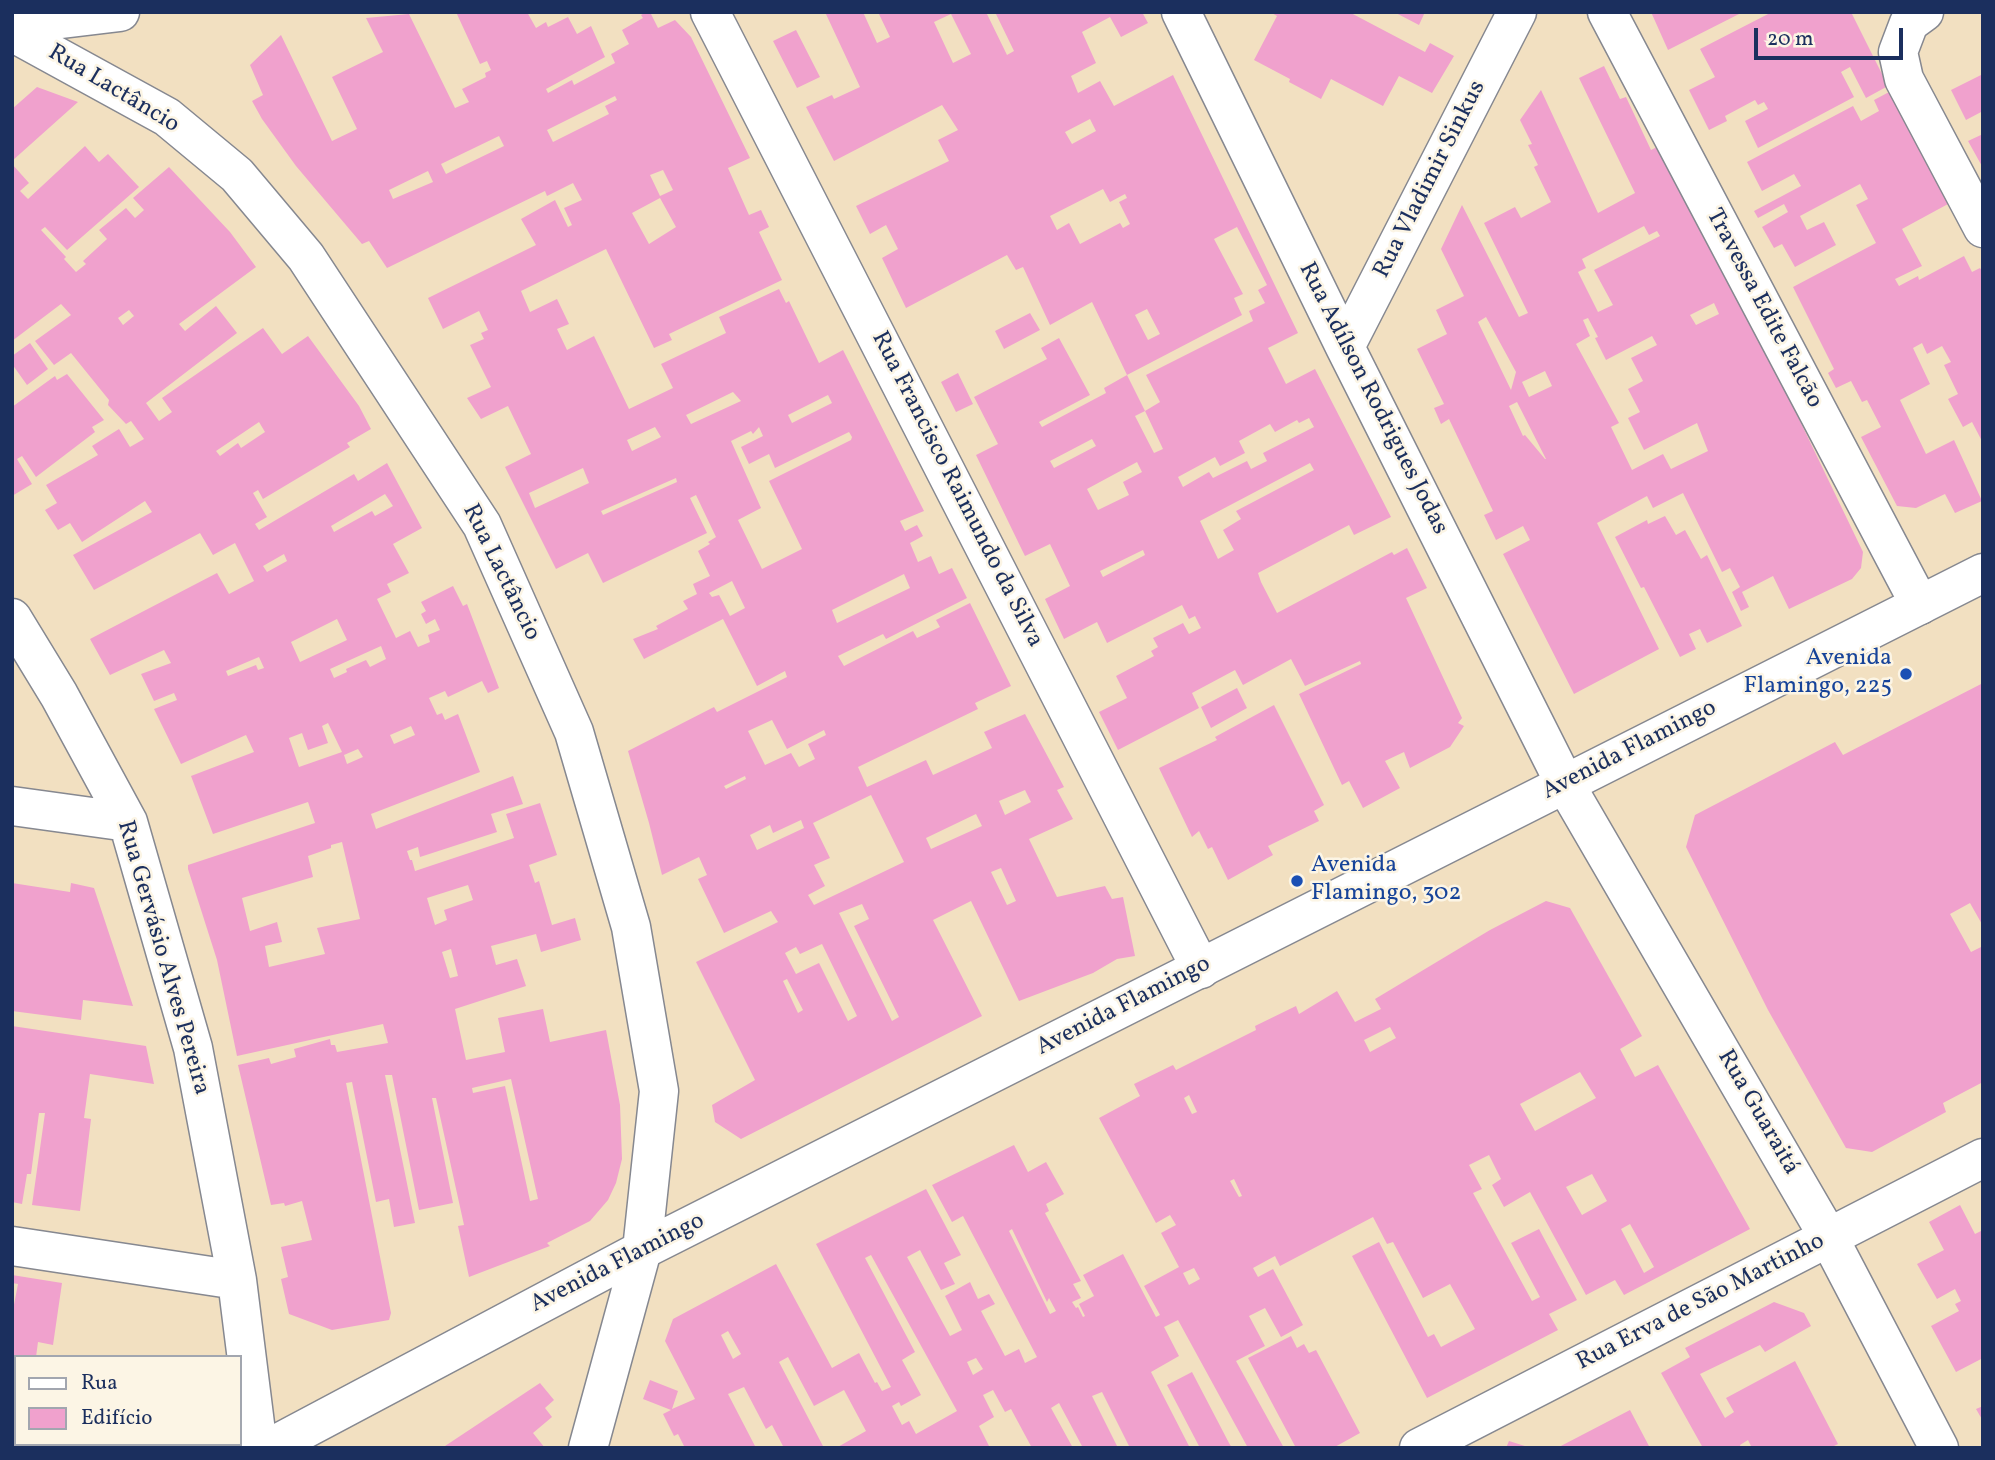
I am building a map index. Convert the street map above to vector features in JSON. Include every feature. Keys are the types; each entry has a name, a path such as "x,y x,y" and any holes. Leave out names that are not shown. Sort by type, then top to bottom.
{"street":[{"path":"12,25 120,12"},
{"name":"Rua Francisco Raimundo da Silva","path":"710,12 1201,969"},
{"name":"Rua Adílson Rodrigues Jodas","path":"1181,12 1345,347 1566,784"},
{"name":"Rua Vladimir Sinkus","path":"1345,347 1517,12"},
{"name":"Travessa Edite Falcão","path":"1607,12 1920,605"},
{"path":"1924,12 1909,23 1898,52 1904,79 1983,228"},
{"name":"Rua Lactâncio","path":"12,32 167,117 237,176 306,257 482,525 574,732 631,927 659,1091 642,1250 588,1448"},
{"name":"Avenida Flamingo","path":"269,1448 642,1250 1983,573"},
{"name":"Rua Gervásio Alves Pereira","path":"12,618 59,695 128,822 193,1048 237,1280 258,1448"},
{"name":"Rua Guaraitá","path":"1566,784 1829,1238 1939,1448"},
{"path":"12,806 128,822"},
{"name":"Rua Erva de São Martinho","path":"1419,1448 1983,1158"},
{"path":"12,1246 237,1280"}],"building":[{"path":"456,12 527,12 536,28 546,22 548,27 568,17 577,34 591,26 605,57 546,89 548,93 572,80 574,85 615,63 611,54 629,44 622,30 643,18 641,15 646,12 650,12 658,28 675,20 691,37 750,158 728,168 749,215 761,210 769,227 759,232 782,280 669,334 672,340 654,348 606,249 521,291 530,312 557,299 569,324 557,329 567,350 594,336 629,409 673,388 661,364 726,333 719,317 779,289 786,303 789,301 819,363 843,350 924,511 900,521 905,531 917,525 923,536 910,543 918,562 931,556 939,574 952,568 967,598 886,639 883,634 838,656 844,666 913,631 917,638 940,627 936,620 970,603 1011,686 975,703 978,709 858,767 867,787 926,760 933,775 992,748 984,732 1025,714 1064,787 1057,790 1073,819 1029,839 1057,897 1105,886 1112,899 1123,897 1135,956 1117,959 1093,973 1019,1001 971,901 933,920 982,1016 741,1139 715,1122 712,1105 755,1080 696,962 778,922 771,911 724,933 698,879 707,875 699,857 662,875 628,751 714,707 717,712 787,677 785,671 757,686 723,619 644,659 633,639 658,629 656,626 688,609 683,601 697,594 693,584 710,576 698,551 716,537 696,495 690,498 707,533 603,583 588,553 556,569 505,467 531,454 508,406 481,419 467,398 491,387 470,345 484,339 481,333 488,330 479,311 443,329 428,298 536,245 521,219 555,200 568,227 572,225 564,208 582,200 573,183 547,196 545,191 387,268 369,241 362,244 296,166 252,101 263,95 250,65 281,35 332,141 357,129 332,77 383,52 366,18 409,14 455,108 469,102 462,89 486,77 485,73 491,70 487,61 480,64","holes":["615,96 617,100 605,106 609,114 553,142 547,130","499,136 504,146 446,174 441,164","663,170 673,190 660,196 650,175","428,171 433,182 393,199 389,190","660,198 676,227 649,244 632,213","733,392 741,401 691,424 686,415","828,395 832,403 792,423 788,415","655,427 661,437 632,451 627,440","759,427 763,436 741,447 749,464 769,454 775,468 849,432 851,440 769,481 802,549 762,569 738,520 761,508 731,441 751,431 753,434","583,468 589,483 535,508 529,493","676,478 677,482 603,515 601,511","904,574 910,588 837,623 832,610","732,581 745,608 730,616 719,595 712,597 709,593","772,720 787,749 824,730 826,735 808,744 815,759 799,767 791,753 765,765 748,731","745,776 746,779 726,789 724,786","1025,790 1031,802 1005,815 999,801","871,795 904,862 814,905 808,895 825,886 814,865 830,858 813,823","976,814 982,826 931,849 926,838","801,820 804,828 757,850 750,835 770,825 773,833","1001,868 1016,901 1007,905 991,872","862,904 869,919 854,926 899,1017 892,1021 839,913","822,944 857,1016 848,1021 819,963 796,974 785,953 796,947 800,954","787,979 803,1010 798,1013 783,981"]},
{"path":"825,12 863,12 877,43 890,37 878,12 986,12 1007,55 1014,51 995,12 1142,12 1148,23 1121,37 1110,17 1082,32 1096,63 1071,76 1078,93 1100,81 1114,106 1173,75 1298,333 1268,348 1286,384 1315,369 1391,517 1354,535 1349,525 1258,573 1261,582 1277,613 1392,552 1394,555 1407,548 1427,588 1406,598 1462,718 1458,723 1464,726 1450,747 1410,768 1404,752 1385,761 1400,788 1363,808 1349,781 1342,785 1299,694 1361,664 1360,661 1305,686 1291,659 1243,685 1235,670 1192,693 1199,708 1118,750 1099,712 1127,698 1116,676 1154,656 1151,651 1158,647 1153,638 1183,623 1189,634 1201,628 1195,616 1189,619 1182,605 1107,643 1097,622 1064,639 1045,599 1070,586 1050,544 1025,556 976,455 998,444 974,397 1047,359 1041,348 1059,338 1090,395 1039,422 1042,427 1106,393 1104,388 1127,375 1092,302 1050,325 1023,267 1016,270 1007,255 906,308 882,258 898,249 886,225 870,234 856,206 949,161 938,140 958,130 942,105 834,161 806,107 832,95 834,99 860,87","holes":["951,14 971,54 953,63 934,22","1090,119 1096,131 1072,144 1065,132","1103,189 1110,202 1125,194 1127,198 1119,202 1130,224 1123,228 1120,223 1080,244 1069,223 1057,230 1050,216","1237,227 1267,285 1258,290 1265,303 1249,311 1253,321 1146,375 1160,402 1145,411 1127,375 1242,315 1234,298 1243,294 1214,239","1147,309 1160,334 1148,340 1135,315","1145,411 1163,449 1154,453 1135,416","1309,418 1314,427 1263,453 1267,461 1251,469 1247,461 1213,478 1209,472 1183,487 1178,477 1215,457 1220,466 1245,453 1239,441 1270,424 1275,432 1297,420 1299,423","1092,439 1096,446 1054,468 1050,461","1137,462 1142,472 1123,482 1129,495 1098,510 1087,489","1310,463 1314,470 1236,511 1241,519 1223,530 1234,550 1218,559 1200,521","1143,550 1145,555 1103,577 1100,571"]},
{"path":"1270,12 1349,12 1425,52 1430,43 1454,56 1432,93 1399,76 1383,106 1331,79 1321,99 1254,60 1277,16"},
{"path":"1394,12 1425,12 1419,25"},
{"path":"1651,12 1743,12 1668,50"},
{"path":"1772,12 1851,12 1888,86 1866,98 1850,67 1841,72 1854,97 1758,148 1745,121 1768,109 1764,102 1758,105 1755,100 1725,116 1727,121 1709,130 1689,90 1715,77 1700,49"},
{"path":"796,30 820,77 797,88 773,41"},
{"path":"1604,66 1620,99 1626,97 1651,150 1661,145 1787,394 1863,552 1861,568 1852,579 1789,609 1773,576 1742,592 1749,607 1741,611 1732,592 1740,587 1730,568 1722,572 1683,493 1653,508 1647,496 1597,523 1659,649 1574,694 1503,554 1530,540 1523,526 1496,540 1484,515 1493,511 1449,419 1441,424 1434,408 1444,404 1417,349 1447,334 1436,310 1464,296 1441,249 1462,205 1519,317 1528,313 1484,223 1515,207 1521,218 1551,202 1534,167 1538,165 1528,145 1532,144 1520,120 1541,90 1598,213 1635,193 1579,78","holes":["1644,226 1649,235 1657,231 1660,236 1594,270 1613,305 1598,312 1578,272 1586,268 1582,259","1714,303 1719,314 1696,325 1690,315","1486,317 1516,372 1511,390 1478,322","1588,318 1606,360 1652,336 1657,345 1631,358 1643,381 1628,389 1640,412 1628,418 1644,450 1697,423 1708,451 1671,469 1663,454 1632,470 1611,427 1619,423 1576,344 1590,336 1583,320","1545,371 1552,386 1529,397 1522,382","1517,402 1546,459 1525,435 1523,436 1509,406"]},
{"path":"1983,74 1983,111 1966,120 1951,90"},
{"path":"37,87 78,102 12,161 12,109"},
{"path":"1891,91 1948,204 1902,229 1922,266 1895,279 1899,286 1918,276 1919,280 1964,256 1972,272 1980,268 1983,273 1983,443 1972,422 1963,427 1948,399 1958,394 1944,365 1951,362 1942,346 1927,354 1922,343 1913,348 1930,384 1900,400 1926,454 1954,440 1982,501 1955,513 1945,494 1916,508 1897,506 1861,437 1881,427 1867,400 1862,402 1851,381 1836,388 1828,373 1834,369 1793,287 1876,243 1856,205 1868,199 1860,184 1800,216 1807,230 1824,222 1836,245 1795,267 1782,244 1774,248 1762,227 1788,212 1784,204 1758,218 1754,211 1801,186 1794,174 1762,191 1747,162 1853,106 1861,121 1879,111 1874,100"},
{"path":"1983,134 1983,168 1968,141"},
{"path":"85,146 99,162 108,154 139,187 67,250 45,227 41,230 76,272 86,264 83,261 107,239 99,230 126,208 135,218 144,210 133,198 169,167 230,232 256,267 179,324 185,331 216,306 237,333 146,403 159,421 172,412 162,398 263,328 282,354 308,336 359,406 371,429 347,443 350,447 263,499 258,490 253,493 267,517 255,524 259,530 354,474 358,481 387,463 422,528 393,544 409,573 387,584 391,592 377,599 396,638 410,631 418,647 430,642 428,635 440,630 435,619 426,624 421,614 426,611 421,602 453,586 463,606 467,604 499,688 488,693 482,681 448,697 445,691 429,698 437,715 442,713 445,720 458,714 480,772 371,814 376,829 513,776 523,804 491,814 497,832 420,857 418,847 407,851 415,871 514,838 506,814 540,803 557,855 529,865 535,883 539,881 552,925 575,918 581,940 541,952 536,934 491,946 496,965 517,959 526,986 455,1009 466,1060 505,1052 498,1018 543,1009 550,1042 606,1030 620,1105 622,1159 616,1183 608,1200 590,1221 547,1243 550,1246 469,1277 458,1226 464,1225 436,1098 432,1098 453,1203 419,1210 392,1075 385,1075 415,1223 394,1227 389,1199 376,1202 352,1082 346,1083 391,1313 389,1320 332,1330 289,1314 281,1279 288,1277 281,1247 312,1240 302,1201 285,1206 284,1203 271,1205 238,1065 269,1058 271,1064 296,1057 294,1049 330,1039 337,1052 388,1043 383,1024 237,1056 217,960 188,869 188,865 315,823 308,802 213,834 191,776 254,752 246,735 181,764 154,709 177,700 174,693 154,701 141,674 171,663 164,650 110,675 90,639 217,573 229,594 254,581 235,543 213,555 200,533 94,590 73,555 152,512 145,501 82,542 70,523 58,530 45,510 57,503 46,485 98,455 92,446 119,429 130,447 144,439 131,421 126,424 108,405 109,400 71,353 54,365 35,341 71,315 61,304 12,341 12,164 29,183 20,191 28,199","holes":["129,310 134,316 123,325 118,318","259,422 265,432 241,448 238,443 220,456 216,451","385,494 393,506 375,516 372,511 334,532 331,526","284,554 287,561 267,572 263,566","337,619 347,640 300,662 291,642","381,646 386,659 370,667 366,660 346,669 347,672 334,678 330,669","259,657 264,668 258,670 256,665 228,676 226,671","328,723 342,752 299,767 289,738 302,733 308,750 328,743 322,726","411,726 415,735 394,744 390,735","358,749 363,757 347,764 344,755","342,842 360,919 317,928 325,954 269,967 265,946 282,942 277,922 250,931 242,898 313,877 308,856","468,885 473,900 444,910 447,920 435,925 427,898","451,949 458,976 450,978 442,952","511,1079 538,1199 530,1201 505,1086 473,1093 472,1088"]},
{"path":"1030,313 1040,330 1004,349 995,331"},
{"path":"30,343 48,369 27,385 12,364 12,356"},
{"path":"958,373 973,404 956,412 941,382"},
{"path":"67,374 104,420 92,427 95,432 36,477 22,456 17,459 32,484 12,496 12,407 55,376 57,380"},
{"path":"1665,516 1676,535 1685,530 1701,559 1707,555 1742,626 1707,643 1700,629 1689,634 1696,649 1680,657 1615,537 1647,520 1648,524"},
{"path":"1983,683 1983,926 1970,903 1950,914 1971,952 1983,946 1983,1082 1943,1103 1946,1112 1872,1152 1846,1148 1768,1010 1686,847 1695,815 1835,742 1843,755"},
{"path":"1237,688 1247,708 1211,728 1201,707"},
{"path":"1274,705 1324,805 1314,811 1319,821 1268,846 1273,855 1228,880 1212,847 1208,849 1199,831 1192,837 1159,768 1217,740 1215,737"},
{"path":"12,883 70,892 71,883 94,888 133,1006 83,1000 81,1020 12,1011"},
{"path":"1546,901 1570,908 1642,1036 1620,1049 1635,1077 1658,1065 1750,1229 1624,1295 1615,1280 1586,1295 1530,1192 1504,1207 1492,1185 1501,1179 1489,1155 1469,1165 1482,1189 1473,1193 1532,1301 1540,1297 1511,1243 1539,1229 1577,1300 1549,1314 1558,1330 1427,1398 1352,1256 1379,1242 1428,1337 1434,1334 1441,1347 1475,1329 1450,1284 1423,1298 1393,1242 1387,1244 1373,1217 1280,1266 1275,1256 1253,1268 1258,1277 1273,1269 1303,1325 1281,1337 1265,1308 1249,1316 1265,1346 1236,1361 1284,1448 1248,1448 1178,1320 1164,1327 1179,1356 1151,1372 1190,1448 1130,1448 1102,1392 1092,1396 1118,1448 1083,1448 1059,1403 1051,1408 1073,1448 1032,1448 1011,1409 1005,1412 993,1390 983,1395 994,1417 979,1426 990,1448 836,1448 866,1431 844,1390 814,1406 788,1357 779,1362 824,1448 784,1448 772,1425 766,1429 744,1387 728,1394 756,1448 685,1448 678,1434 674,1436 663,1414 671,1410 643,1399 650,1380 678,1391 672,1409 695,1399 665,1341 673,1319 776,1264 832,1368 859,1353 882,1391 891,1387 816,1244 926,1189 961,1255 944,1263 955,1284 941,1290 920,1250 907,1257 950,1336 962,1330 945,1296 970,1282 978,1299 989,1294 995,1304 981,1311 1005,1356 1019,1349 1025,1363 1037,1357 963,1216 952,1222 932,1185 1014,1145 1028,1172 1046,1162 1064,1194 1046,1204 1049,1211 1045,1213 1081,1281 1073,1284 1081,1298 1072,1302 1083,1317 1085,1316 1079,1304 1094,1296 1083,1275 1123,1254 1156,1317 1160,1315 1144,1286 1179,1267 1161,1233 1176,1225 1170,1215 1156,1223 1099,1118 1140,1096 1134,1084 1173,1065 1176,1070 1256,1030 1255,1026 1296,1006 1299,1014 1337,991 1355,1022 1381,1009 1375,999 1490,930","holes":["1390,1027 1396,1038 1370,1052 1364,1040","1580,1072 1596,1098 1535,1131 1520,1104","1189,1095 1197,1112 1192,1114 1184,1098","1592,1174 1607,1201 1582,1215 1566,1187","1234,1179 1242,1196 1239,1197 1230,1181","1630,1224 1654,1267 1644,1273 1621,1229","1012,1229 1047,1302 1049,1298 1056,1311 1050,1314 1009,1231","871,1255 957,1411 916,1434 909,1421 902,1425 892,1406 899,1402 901,1406 921,1395 902,1360 915,1352 865,1258","1194,1268 1200,1279 1189,1285 1183,1273","728,1331 741,1354 733,1359 721,1335","976,1358 983,1369 973,1375 967,1362"]},
{"path":"12,1026 146,1046 154,1084 90,1074 84,1118 91,1119 80,1211 32,1205 45,1113 39,1113 31,1174 27,1174 22,1204 12,1202"},
{"path":"1960,1205 1975,1234 1983,1230 1983,1358 1956,1372 1931,1326 1959,1311 1955,1304 1961,1301 1955,1289 1937,1299 1917,1264 1944,1250 1929,1222"},
{"path":"12,1275 62,1283 53,1345 38,1342 36,1355 14,1355 14,1446 148,1446 12,1448 12,1315 18,1284 12,1283"},
{"path":"1774,1302 1804,1313 1811,1326 1765,1352 1760,1345 1700,1374 1725,1418 1734,1412 1726,1398 1795,1361 1838,1444 1830,1448 1752,1448 1748,1440 1740,1445 1741,1448 1703,1448 1661,1373 1690,1357 1685,1348"},
{"path":"1291,1336 1297,1348 1304,1344 1309,1353 1316,1350 1360,1433 1333,1448 1296,1448 1248,1358"},
{"path":"1192,1372 1232,1448 1200,1448 1167,1385"},
{"path":"540,1383 554,1400 545,1408 552,1417 533,1433 545,1448 442,1448"},
{"path":"1983,1406 1983,1421 1976,1409"},
{"path":"1630,1410 1650,1448 1557,1448"},
{"path":"1509,1441 1528,1447 1528,1448 1506,1448"}],"place":[{"name":"Avenida Flamingo, 225","path":"1906,674"},
{"name":"Avenida Flamingo, 302","path":"1297,881"}]}
